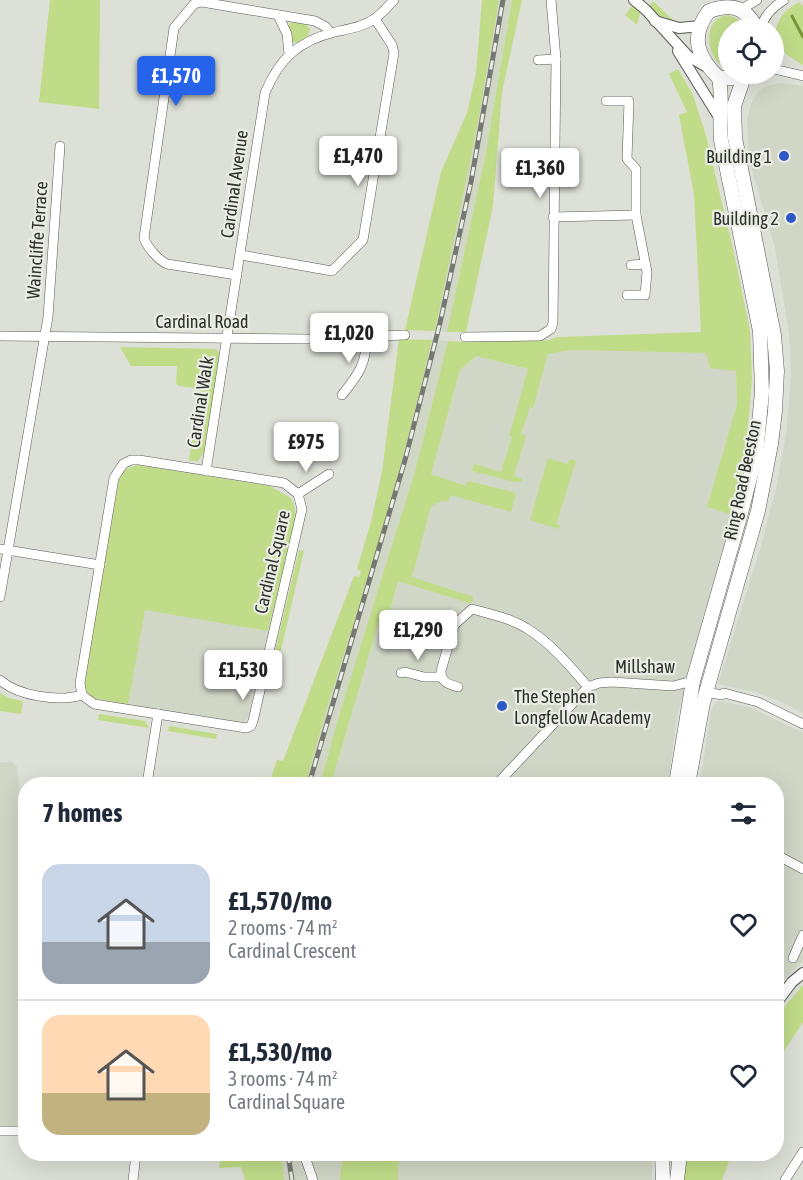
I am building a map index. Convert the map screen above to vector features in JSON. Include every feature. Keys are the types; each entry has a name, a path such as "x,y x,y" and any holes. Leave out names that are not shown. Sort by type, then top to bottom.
{"highway":[{"path":"718,77 701,58 699,49 701,26 708,6 717,8 734,5 751,18"},
{"name":"Ring Road Beeston","path":"677,777 693,681 756,454 762,392 760,331 721,140 720,84"},
{"name":"Ring Road Beeston","path":"689,777 706,692 758,511 775,411 777,371 774,335 734,131 734,106 741,84"},
{"path":"663,1161 663,1180"},
{"path":"677,1180 679,1161"}],"main road":[{"path":"634,0 688,56 708,67"},
{"path":"654,21 678,28 701,26"},
{"path":"674,42 678,53 719,117"},
{"path":"784,993 803,973"}],"street":[{"name":"Cardinal Avenue","path":"227,338 265,93 276,68 289,54 305,43 375,19 394,0"},
{"path":"465,337 540,336 551,329 553,323 556,59 551,0"},
{"path":"734,5 757,0"},
{"path":"765,18 770,11 784,0"},
{"path":"237,275 167,264 145,242 174,28 194,4 202,2 315,21 326,27 330,33"},
{"path":"278,15 287,34 289,54"},
{"path":"241,255 332,271 362,243 394,53 392,45 375,19"},
{"path":"538,60 556,59"},
{"path":"784,70 803,76"},
{"path":"606,101 629,101 627,159 636,169 636,215 645,264 645,295 627,295"},
{"name":"Waincliffe Terrace","path":"0,597 4,550 45,336 60,147"},
{"path":"553,217 636,215"},
{"path":"631,265 645,264"},
{"name":"Cardinal Road","path":"0,336 227,338 405,335"},
{"path":"342,394 362,369 367,352 367,337"},
{"name":"Cardinal Walk","path":"206,471 227,338"},
{"name":"Cardinal Square","path":"130,460 206,471 284,483 298,494 302,509 250,726 243,729 93,704 82,695 80,683 114,478 123,464 130,460"},
{"path":"298,494 329,474"},
{"path":"4,550 100,565"},
{"path":"458,687 448,684 441,677 441,671 454,625 472,609 497,615 526,627 569,665 588,687 504,777"},
{"path":"401,673 441,677"},
{"path":"0,680 18,692 60,699 82,695"},
{"name":"Millshaw","path":"588,687 612,682 674,686 693,681"},
{"path":"674,686 683,694 688,705"},
{"path":"706,692 752,699 803,724"},
{"path":"148,777 158,714"},
{"path":"784,858 803,868"},
{"path":"793,958 803,935"},
{"path":"0,1131 18,1131"},
{"path":"785,1180 803,1152"},
{"path":"134,1180 135,1161"},
{"path":"306,1161 313,1180"}],"shaded area":[{"path":"499,0 512,0 485,157 447,332 435,331 477,128"},
{"path":"784,83 803,86 803,713 755,692 718,684 761,546 776,489 786,435 791,378 789,333 775,248 749,160 747,120 751,104 758,92 766,86"},
{"path":"432,340 448,341 415,471 322,777 308,777 316,745 389,506"},
{"path":"571,350 706,353 736,371 737,404 707,507 733,515 677,716 669,777 333,777 379,621 387,623 413,526 431,474 460,370 476,356 542,373 548,354"},
{"path":"144,609 268,631 248,718 243,723 128,705"},
{"path":"718,701 749,707 803,733 803,961 784,979 784,777 701,777 711,711"},
{"path":"0,762 12,762 17,767 18,777 18,1131 0,1131"},
{"path":"282,1161 343,1161 342,1180 284,1180"},
{"path":"399,1161 652,1161 652,1180 398,1180"}],"green space":[{"path":"50,0 100,0 99,109 39,102"},
{"path":"482,0 499,0 477,128 435,331 405,330 441,172 467,113 476,73"},
{"path":"512,0 522,0 502,92 493,206 466,332 447,332 485,157"},
{"path":"653,1 674,21 665,17 658,18 649,7"},
{"path":"799,2 803,6 803,65 784,51 784,18 781,18 788,9"},
{"path":"632,6 640,13 637,25 625,15"},
{"path":"727,15 735,18 719,18"},
{"path":"718,19 718,62 711,50 709,40 713,24"},
{"path":"292,21 305,24 310,29 308,36 296,43 293,42 288,26"},
{"path":"678,69 693,95 705,132 750,331 752,377 745,465 733,515 707,507 737,404 736,371 710,368 706,353 571,350 548,354 533,408 530,407 521,434 526,436 514,476 522,479 521,482 514,482 472,471 474,464 501,472 528,369 476,356 460,370 431,474 466,486 468,481 513,492 516,494 511,512 451,495 448,501 431,506 412,577 474,597 472,602 398,581 387,623 379,621 333,777 322,777 415,471 448,341 549,340 557,337 701,332 694,195 679,115 687,112 669,74"},
{"path":"399,339 432,340 384,523 308,777 271,777 277,760 283,761 354,576 359,577 361,571 357,569 371,522 382,472"},
{"path":"120,347 216,349 220,355 204,452 198,461 189,461 200,389 179,386 176,383 177,366 131,366"},
{"path":"548,458 568,464 570,459 576,461 556,524 561,526 558,529 530,520"},
{"path":"137,465 270,486 291,498 296,517 268,631 145,610 128,705 90,697 85,681 119,479 126,469"},
{"path":"299,550 304,551 276,671 271,669"},
{"path":"0,693 23,701 21,714 0,711"},
{"path":"99,714 145,721 149,728 98,720"},
{"path":"169,726 217,734 216,739 168,731"},
{"path":"803,985 803,1022 784,1051 784,1008"},
{"path":"220,1161 282,1161 284,1180 245,1180 241,1167 219,1168"},
{"path":"342,1161 399,1161 398,1180 340,1180"},
{"path":"686,1161 729,1161 722,1180 683,1180"}],"waterway":[{"path":"792,16 803,37"}],"railway":[{"path":"311,777 405,460 440,323 471,182 503,0"},
{"path":"289,1161 292,1180"}],"place":[{"name":"Building 1","path":"784,156"},
{"name":"Building 2","path":"791,218"},
{"name":"The Stephen Longfellow Academy","path":"502,706"}]}
